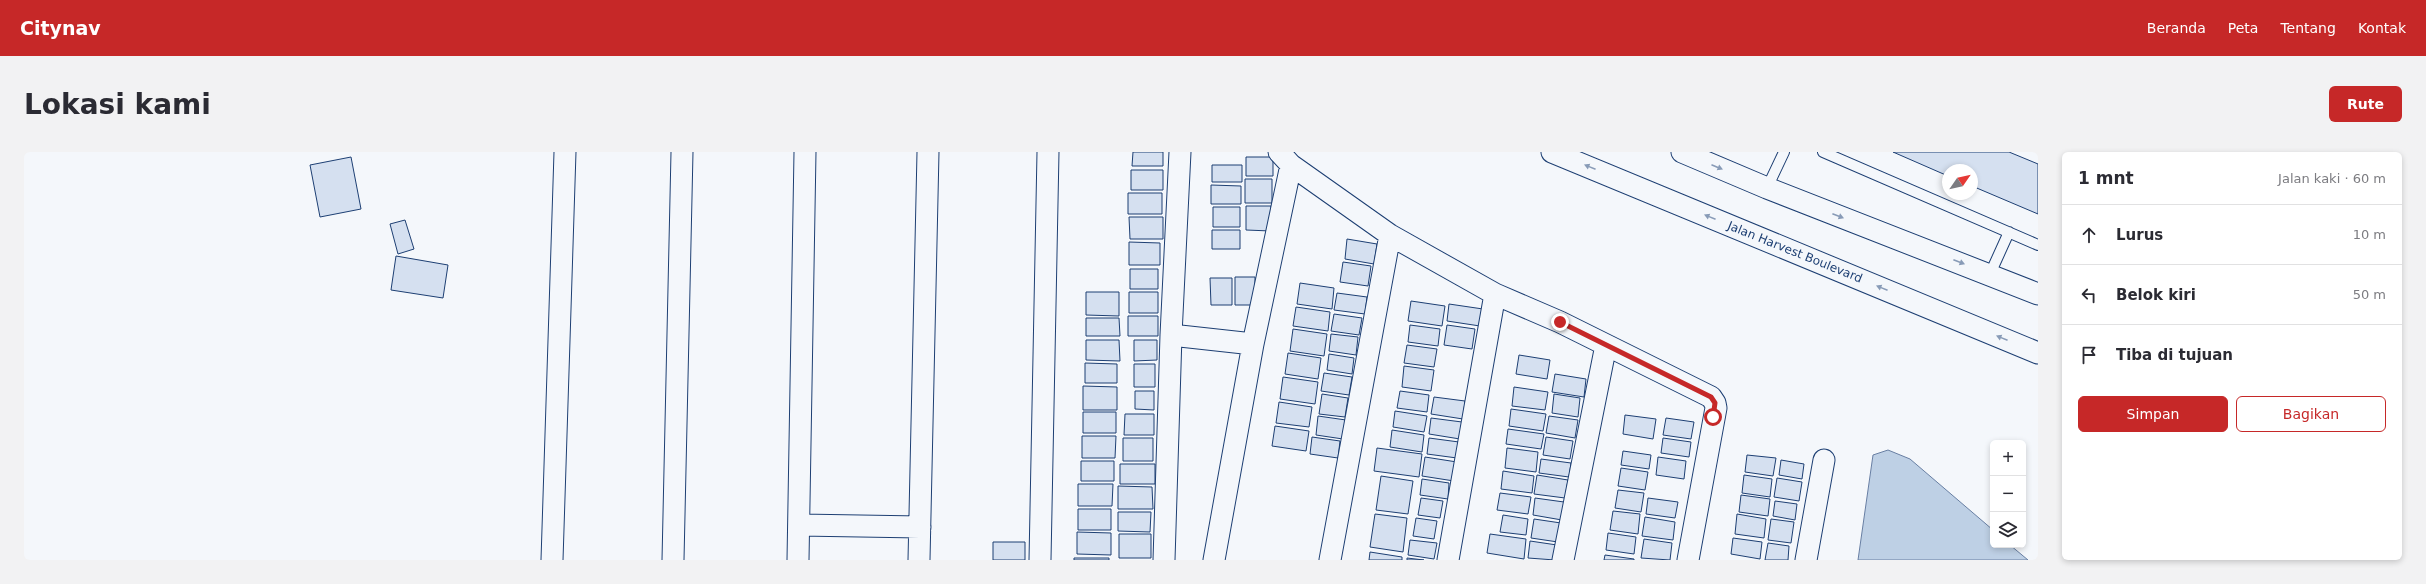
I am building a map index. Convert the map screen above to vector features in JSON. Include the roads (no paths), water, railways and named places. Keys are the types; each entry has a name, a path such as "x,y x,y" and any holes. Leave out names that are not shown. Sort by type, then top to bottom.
{"street":[{"path":"552,560 565,152"},
{"path":"673,560 682,152"},
{"path":"798,560 800,525 805,152"},
{"path":"919,560 928,152"},
{"path":"1040,560 1048,152"},
{"path":"1164,560 1171,335 1180,152"},
{"name":"Jalan Harvest Boulevard","path":"1552,152 2038,353"},
{"path":"1682,152 1767,188 2038,294"},
{"path":"1214,560 1285,158 1390,235 1495,294 1606,345 1711,397 1715,403 1688,560"},
{"path":"1330,560 1390,235"},
{"path":"1448,560 1495,294"},
{"path":"1171,335 1253,344"},
{"path":"1563,560 1606,345"},
{"path":"1806,560 1816,516 1824,460"},
{"path":"800,525 920,527"}],"lane":[{"path":"1767,188 1784,152"},
{"path":"1823,152 2038,245"},
{"path":"1990,274 2009,232"}],"water":[{"path":"1888,450 1910,459 1990,527 1990,548 2014,548 2028,560 1858,560 1873,455"}]}
